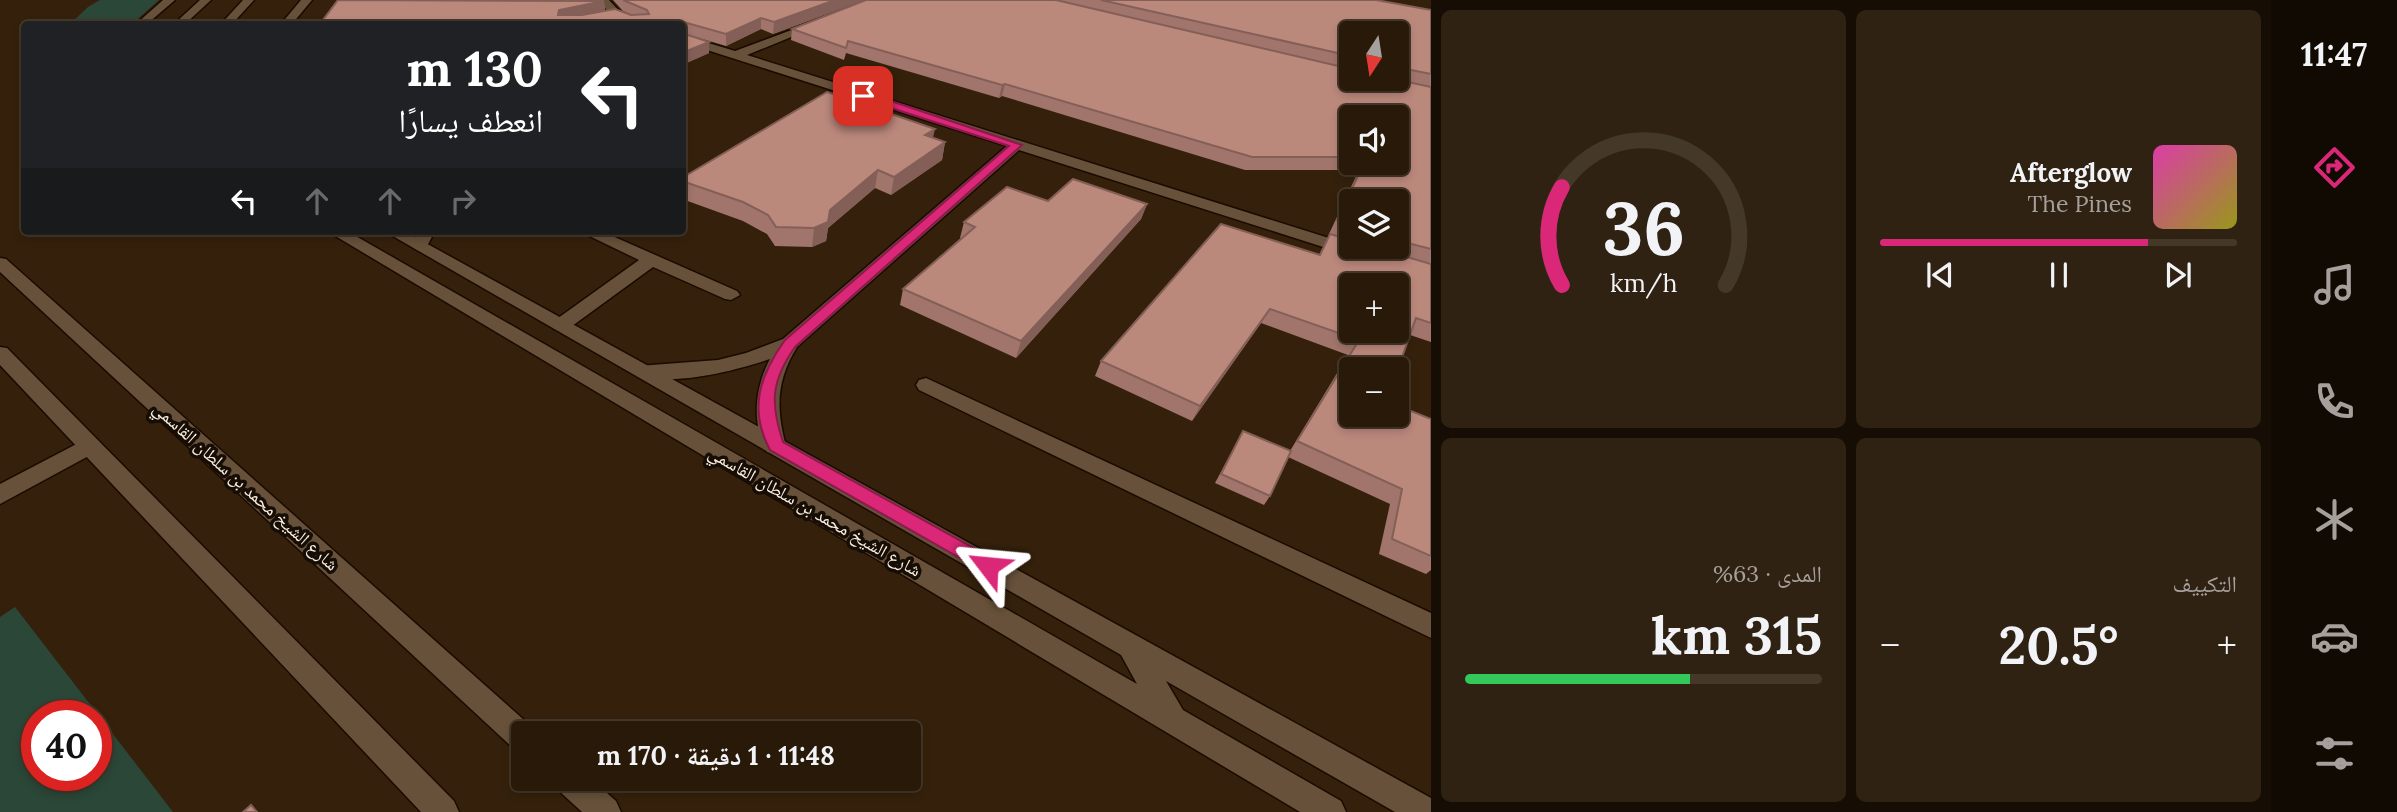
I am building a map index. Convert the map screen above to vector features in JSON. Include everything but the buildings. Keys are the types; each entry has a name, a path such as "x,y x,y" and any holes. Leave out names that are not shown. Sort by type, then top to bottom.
{"street":[{"path":"145,21 170,0"},
{"path":"182,21 206,0"},
{"path":"229,21 249,0"},
{"path":"289,21 307,0"},
{"path":"603,0 610,17 628,21"},
{"path":"735,55 832,18"},
{"path":"686,39 1339,247"},
{"path":"775,446 767,417 767,389 775,365 790,343 1016,145"},
{"name":"شارع الشيخ محمد بن سلطان القاسمي","path":"342,235 1330,812"},
{"path":"596,235 731,295"},
{"path":"423,239 561,325 1425,812"},
{"path":"561,325 651,260"},
{"name":"شارع الشيخ محمد بن سلطان القاسمي","path":"0,263 511,727"},
{"path":"645,371 685,372 724,367 759,357 790,343"},
{"path":"0,353 443,812"},
{"path":"926,385 1431,626"},
{"path":"0,495 88,446"},
{"path":"1130,646 1173,720"},
{"path":"582,791 605,812"}],"green space":[{"path":"100,0 159,0 135,21 73,21"},
{"path":"15,607 87,700 21,700 21,791 112,791 112,733 173,812 0,812 0,617"}],"route":[{"path":"863,96 1016,145 790,343 775,365 767,389 767,417 775,446 988,566"}]}
